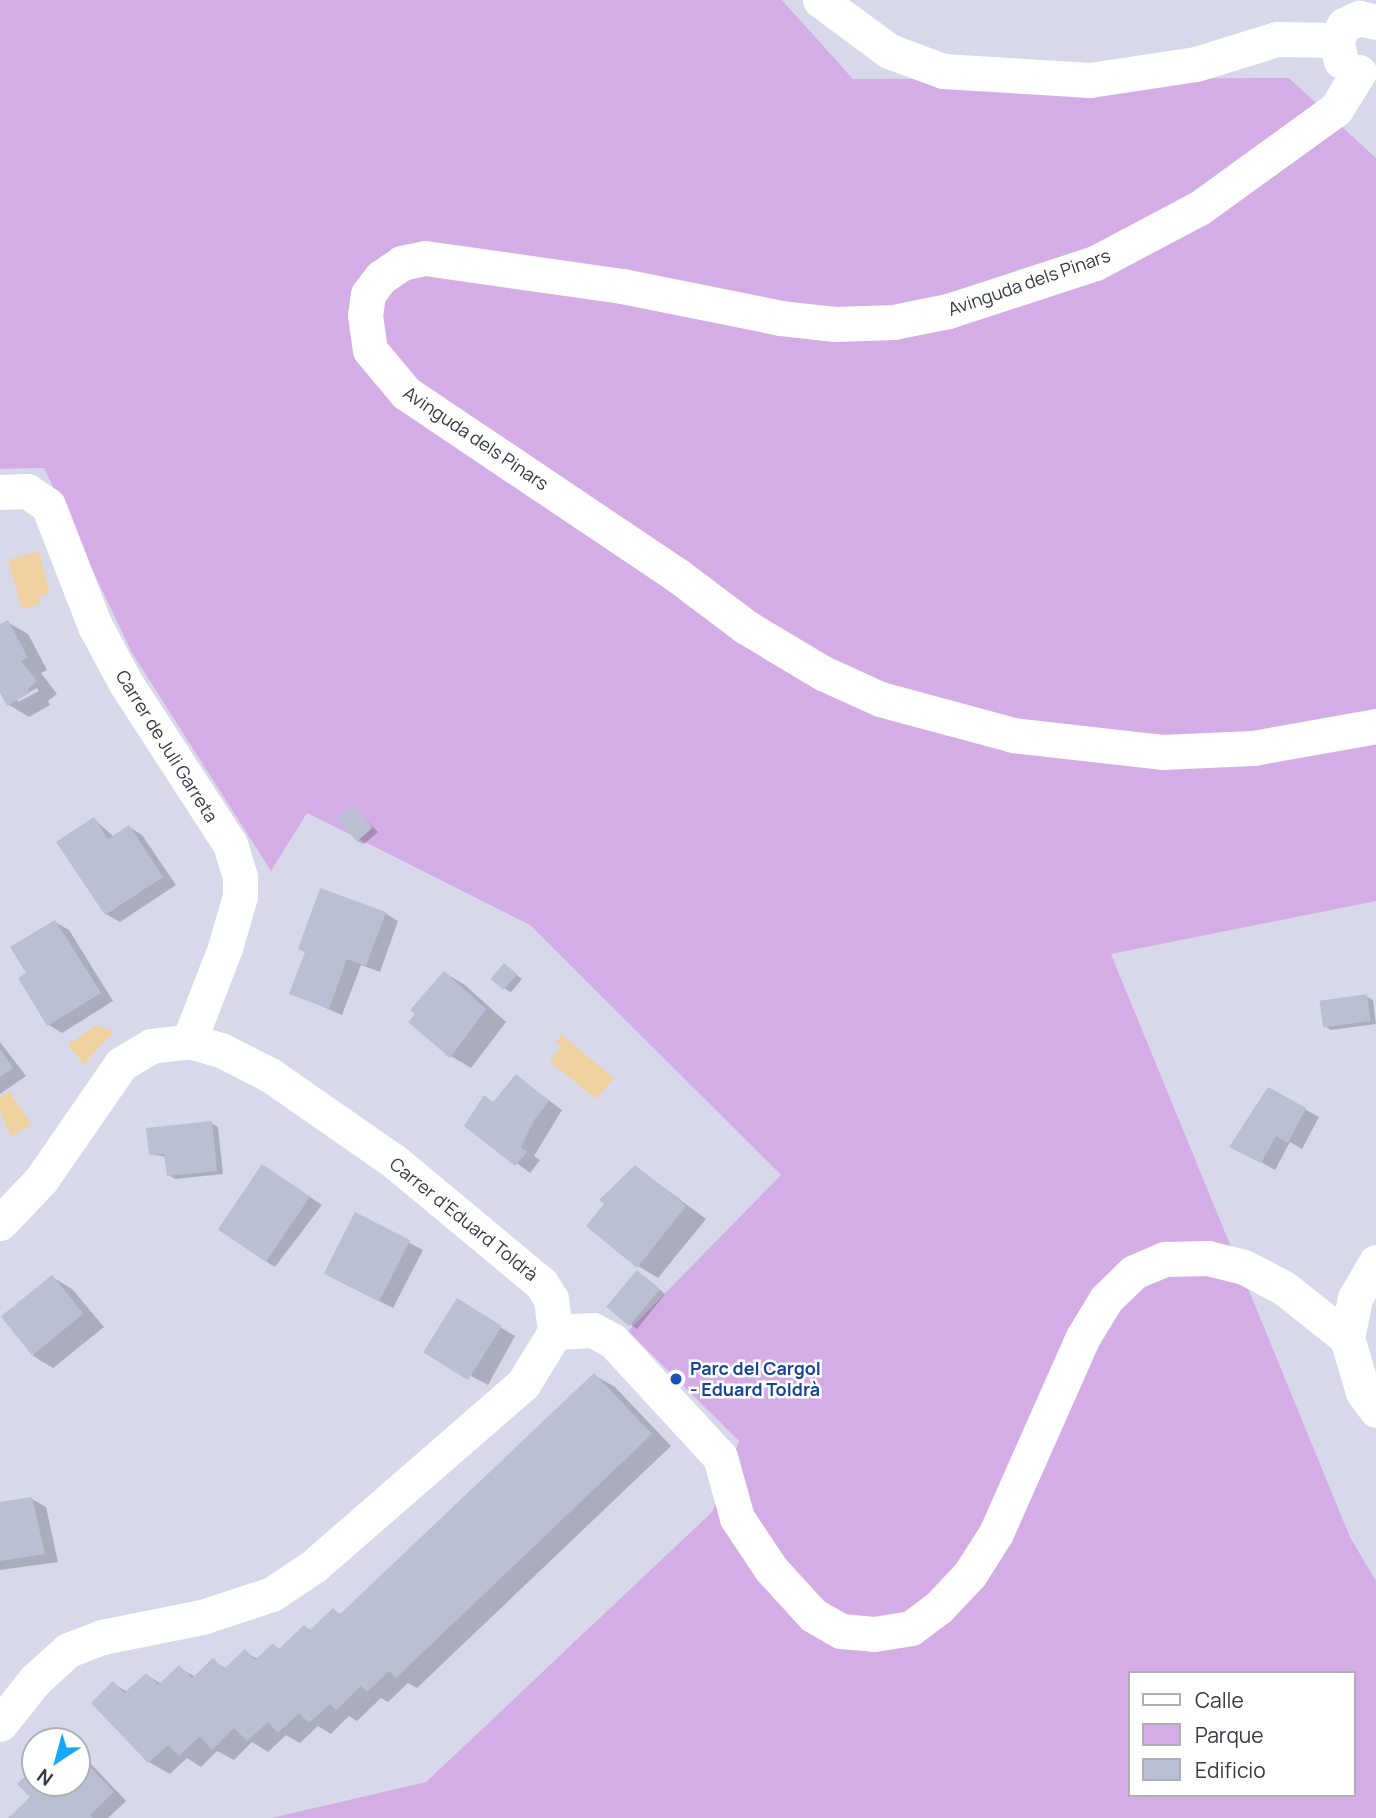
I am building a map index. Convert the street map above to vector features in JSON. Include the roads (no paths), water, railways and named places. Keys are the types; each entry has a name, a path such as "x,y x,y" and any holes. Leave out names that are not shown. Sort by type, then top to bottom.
{"street":[{"path":"820,0 889,51 943,71 1090,80 1196,64 1277,38 1336,40"},
{"path":"1336,40 1350,21 1376,22"},
{"path":"1336,40 1343,64 1367,70"},
{"name":"Avinguda dels Pinars","path":"1367,70 1336,109 1199,208 1095,262 948,311 894,322 835,324 781,318 622,286 425,258 402,263 381,277 368,294 365,315 370,350 406,393 677,575 746,627 823,673 880,699 1013,735 1162,752 1253,748 1376,726"},
{"name":"Carrer de Juli Garreta","path":"0,492 27,491 48,505 95,626 125,682 230,844 240,877 240,895 225,948 189,1041"},
{"name":"Carrer d'Eduard Toldrà","path":"0,1223 41,1180 121,1064 151,1046 189,1041 223,1051 270,1075 395,1162 541,1283 551,1299 555,1332"},
{"path":"0,1724 35,1680 68,1650 102,1637 202,1617 272,1594 314,1566 523,1384 555,1332 593,1331 613,1341 720,1457 737,1518 771,1570 813,1615 841,1631 874,1634 911,1628 939,1607 970,1574 996,1533 1083,1337 1106,1299 1133,1272 1166,1259 1208,1258 1244,1267 1284,1288 1347,1338"},
{"path":"1376,1262 1355,1298 1347,1338 1363,1392 1376,1410"}],"place":[{"name":"Parc del Cargol - Eduard Toldrà","path":"676,1379"}]}
